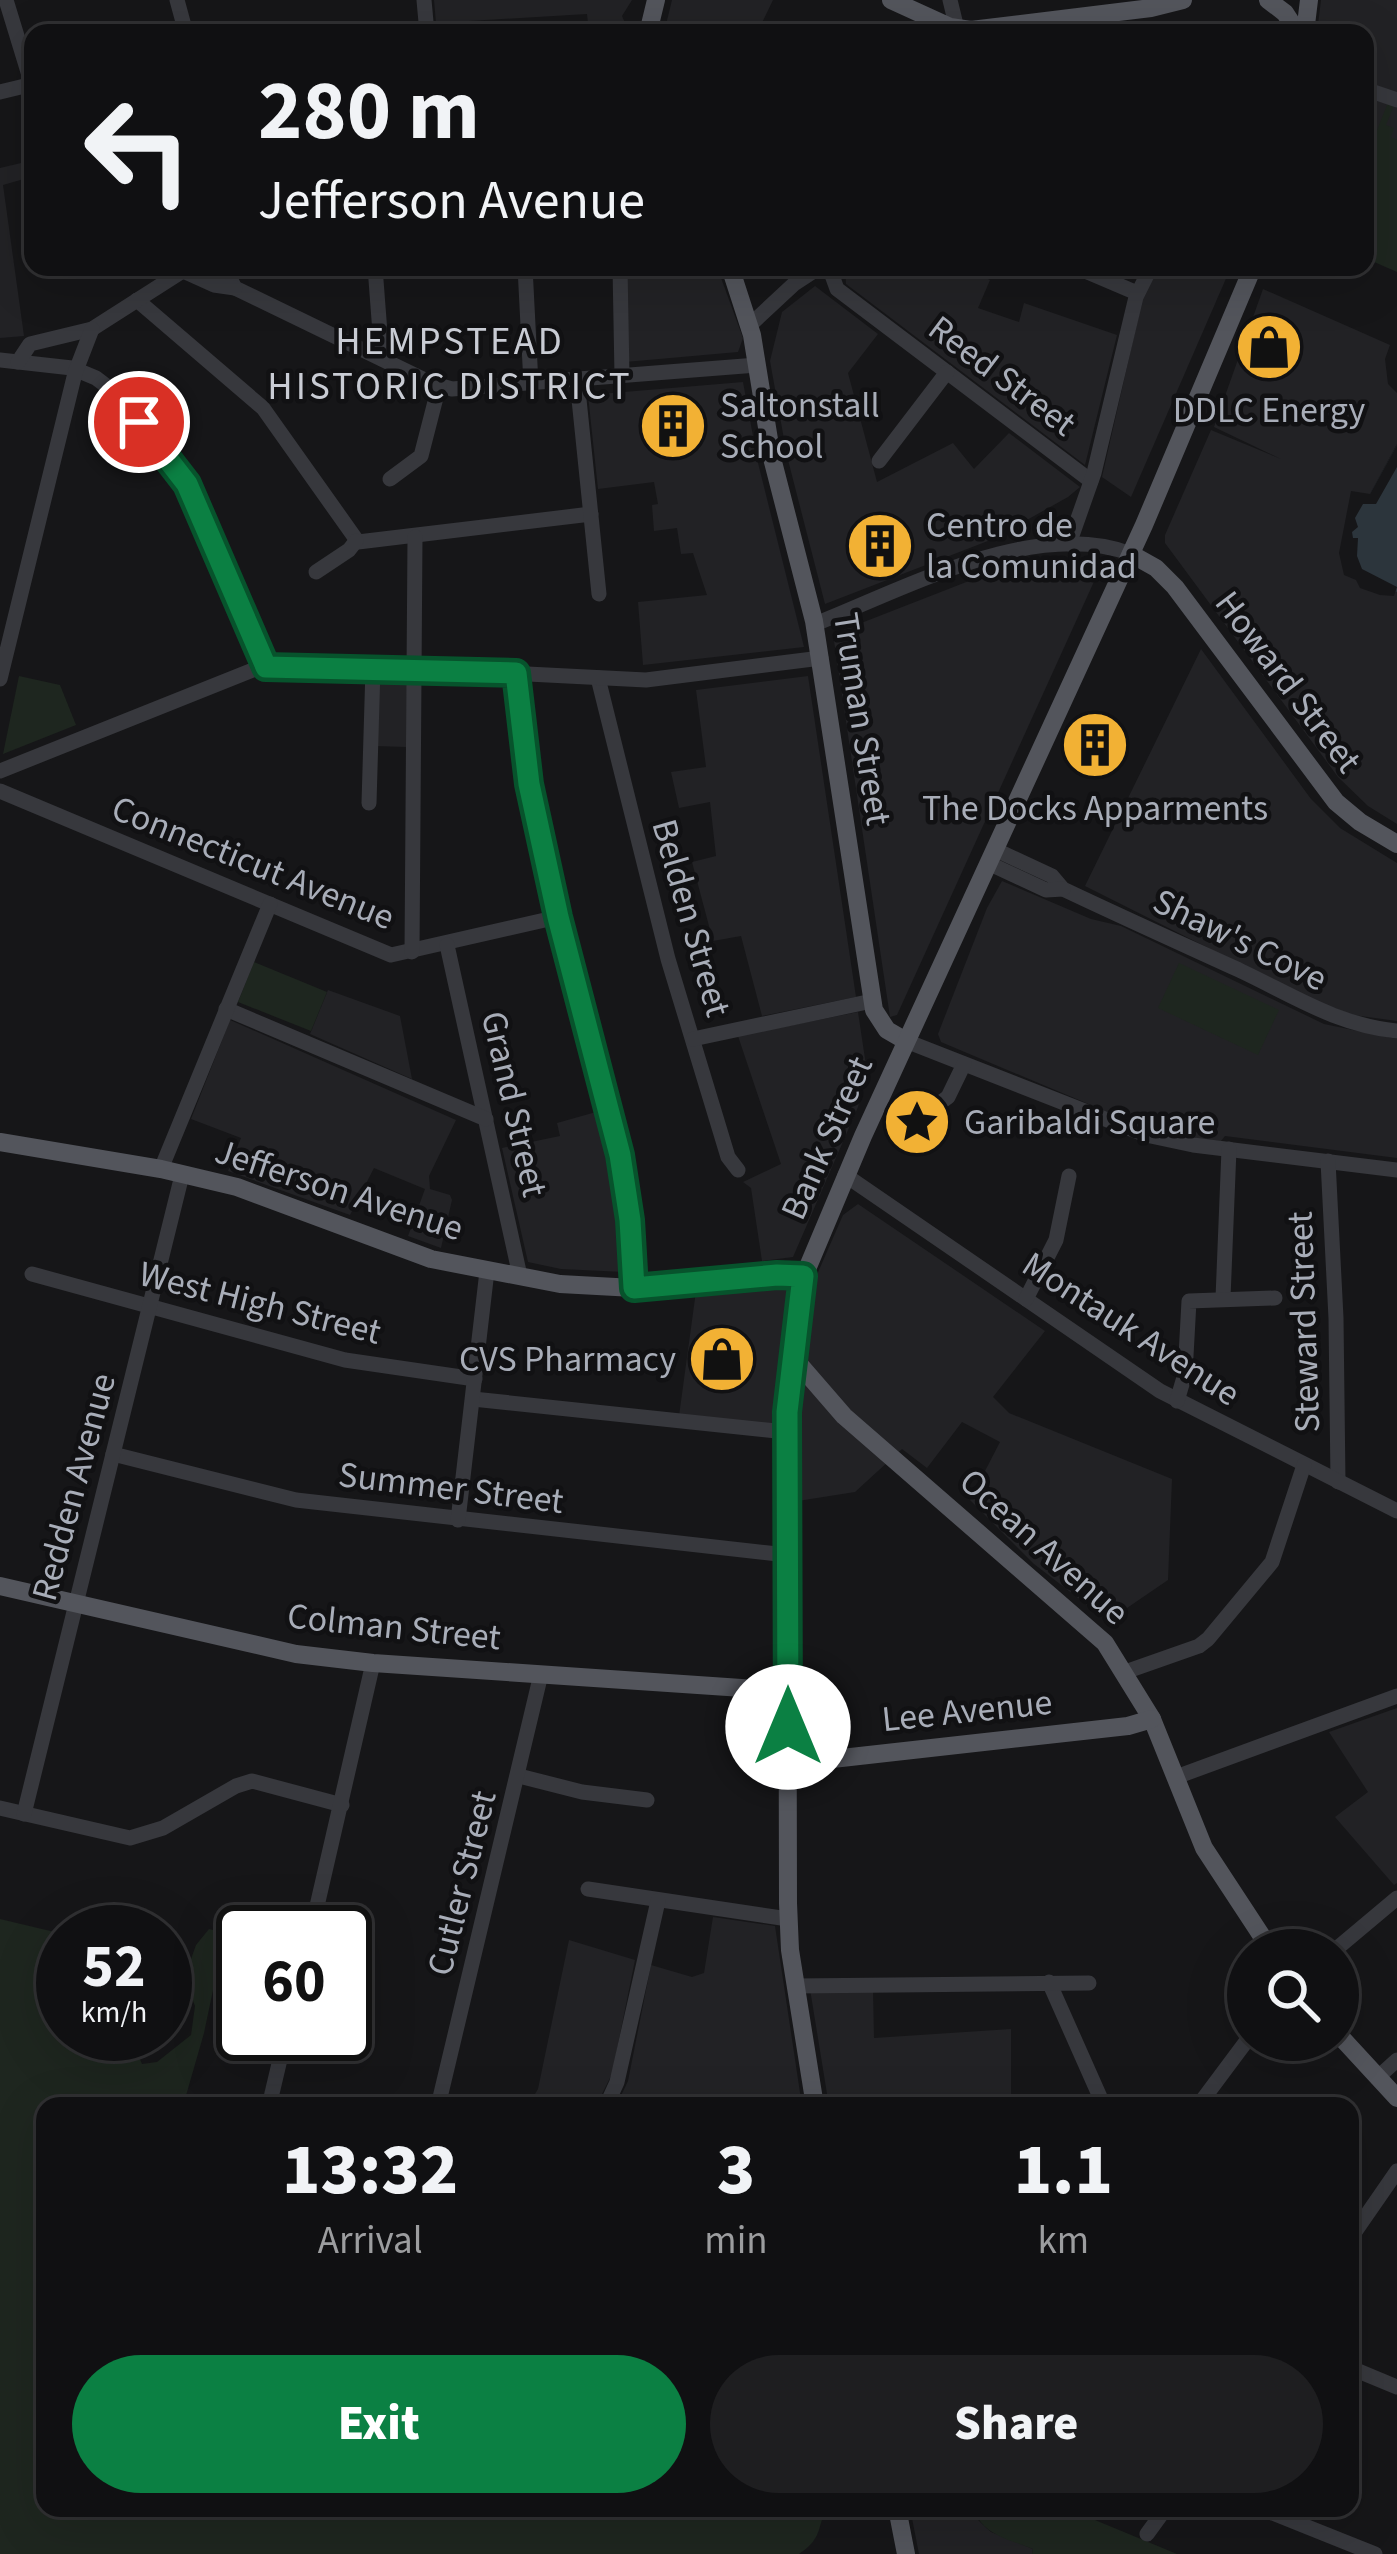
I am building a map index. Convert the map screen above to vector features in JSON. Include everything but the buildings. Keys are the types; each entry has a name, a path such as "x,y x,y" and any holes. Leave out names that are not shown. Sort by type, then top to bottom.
{"main road":[{"path":"891,0 943,24"},
{"path":"1268,0 1294,24"},
{"path":"1009,24 1178,1"},
{"name":"Truman Street","path":"733,276 750,325 772,458 821,658 872,1001"},
{"name":"Bank Street","path":"814,2097 788,1919 787,1432 803,1276 845,1174 1130,554 1249,276"},
{"name":"Howard Street","path":"1130,554 1156,568 1175,587 1326,790 1360,822 1397,844"},
{"path":"872,1001 881,1025 906,1040"},
{"name":"Jefferson Avenue","path":"0,1142 237,1187 431,1259 560,1284 634,1288 803,1276"},
{"name":"Ocean Avenue","path":"792,1355 860,1430 1086,1623 1125,1672 1152,1719 1212,1864 1257,1929"},
{"name":"Colman Street","path":"0,1586 296,1654 787,1691"},
{"name":"Lee Avenue","path":"788,1764 1128,1726 1152,1719"},
{"path":"1359,2058 1397,2098"},
{"path":"899,2517 906,2554"}],"street":[{"path":"5,0 24,59"},
{"path":"9,361 31,344 92,329 175,276"},
{"path":"198,276 214,285 235,288 439,386 460,390 757,365"},
{"path":"226,276 235,288"},
{"path":"376,276 382,359"},
{"path":"525,276 531,384"},
{"path":"620,276 622,376"},
{"path":"750,325 809,276"},
{"name":"Reed Street","path":"830,276 837,289 1091,481"},
{"path":"1097,276 1137,293"},
{"path":"1069,544 1091,481 1137,293 1146,276"},
{"path":"137,300 263,408 356,541 365,544 591,514"},
{"path":"0,679 76,369 92,329"},
{"path":"9,361 76,369 106,385 180,472 266,667"},
{"path":"879,461 947,372"},
{"path":"577,380 599,594"},
{"path":"390,479 421,456 439,386"},
{"path":"412,952 415,537"},
{"path":"316,572 356,541"},
{"path":"814,624 1004,551 1069,544 1130,554"},
{"path":"0,771 236,674 266,667 662,679 821,658"},
{"path":"369,803 373,668"},
{"path":"516,673 529,784 620,1155 634,1288"},
{"name":"Belden Street","path":"598,678 656,914 728,1157 738,1170"},
{"name":"Connecticut Avenue","path":"0,791 391,956 558,917"},
{"name":"Shaw's Cove","path":"991,856 1046,890 1063,889 1310,1008 1351,1023 1397,1030"},
{"path":"161,1169 269,904"},
{"name":"Grand Street","path":"448,945 520,1276"},
{"path":"693,1040 872,1001"},
{"path":"226,1009 486,1119"},
{"path":"906,1040 1123,1128 1169,1141 1397,1170"},
{"path":"900,1141 918,1119 948,1097 964,1064"},
{"path":"1223,1298 1229,1149"},
{"name":"Steward Street","path":"1328,1160 1337,1482"},
{"name":"Redden Avenue","path":"24,1814 182,1174"},
{"name":"Montauk Avenue","path":"845,1174 1177,1400 1397,1511"},
{"path":"1026,1299 1056,1240 1069,1176"},
{"path":"458,1520 487,1270"},
{"name":"West High Street","path":"32,1274 345,1360 475,1379"},
{"path":"1177,1400 1185,1374 1188,1302 1194,1298 1275,1298"},
{"path":"473,1399 787,1432"},
{"name":"Summer Street","path":"113,1454 296,1500 787,1555"},
{"path":"1125,1672 1208,1640 1272,1562 1304,1465"},
{"path":"318,1905 373,1663"},
{"name":"Cutler Street","path":"440,2097 541,1674"},
{"path":"1176,1778 1397,1696"},
{"path":"519,1776 582,1792 647,1800"},
{"path":"0,1808 130,1838 163,1828 252,1781 342,1805"},
{"path":"588,1889 788,1919"},
{"path":"1359,1930 1397,1898"},
{"path":"610,2097 617,2082 658,1900"},
{"path":"1049,1982 1100,2097"},
{"path":"795,1986 1089,1983"},
{"path":"1377,2078 1397,2060"},
{"path":"271,2097 280,2061"},
{"path":"1205,2097 1232,2061"},
{"path":"1359,2226 1397,2171"},
{"path":"1359,2371 1397,2387"},
{"path":"1147,2534 1159,2517"},
{"path":"1282,2517 1375,2554"}],"shaded area":[{"path":"434,0 632,0 622,16 625,24 588,24 587,14 436,23"},
{"path":"672,0 773,0 761,24 666,24"},
{"path":"1321,0 1397,0 1397,142 1374,143 1374,24 1318,24"},
{"path":"1395,103 1386,125 1394,128 1391,137 1397,140 1397,272 1374,262 1374,132 1387,105"},
{"path":"21,163 24,179 3,185 24,336 0,338 0,168"},
{"path":"623,276 720,276 743,338 738,352 625,362"},
{"path":"846,276 982,276 990,280 978,308 1019,322 1024,303 1117,335 1085,465 846,284"},
{"path":"1155,276 1227,276 1131,497 1102,477 1144,292"},
{"path":"815,286 878,334 848,373 877,482 953,443 974,469 1009,433 1080,487 993,539 825,604 787,456 770,361 782,312"},
{"path":"1263,289 1390,345 1385,359 1388,384 1397,393 1397,444 1370,494 1397,592 1397,824 1368,806 1338,777 1165,543 1211,430 1281,459 1214,427"},
{"path":"743,382 804,647 643,665 638,602 707,595 693,553 681,554 677,528 654,531 652,505 658,504 654,482 598,489 588,395"},
{"path":"1397,445 1397,592 1359,581 1350,538 1356,494 1370,494"},
{"path":"1102,564 897,1015 890,1017 833,634 1010,565"},
{"path":"1201,649 1311,799 1340,828 1397,863 1397,1021 1353,1015 1312,1000 1085,886"},
{"path":"19,676 60,685 76,725 3,754"},
{"path":"808,676 856,997 762,1016 741,936 713,941 692,862 716,856 710,802 679,808 671,772 706,767 696,690"},
{"path":"376,682 407,683 406,747 375,746"},
{"path":"1002,881 1091,919 1121,926 1324,1024 1397,1039 1397,1158 1225,1136 1221,1141 1201,1139 1136,1124 941,1042 938,1034"},
{"path":"254,962 327,992 311,1031 238,1002"},
{"path":"1179,963 1279,1010 1258,1055 1158,1008"},
{"path":"328,990 400,1016 412,1079 310,1034"},
{"path":"858,1012 867,1072 858,1107 793,1257 762,1261 751,1188 743,1182 781,1164 738,1036"},
{"path":"230,1020 456,1120 429,1176 430,1189 452,1200 441,1248 408,1236 425,1189 374,1168 350,1215 228,1171 241,1138 191,1119"},
{"path":"596,1112 612,1180 624,1272 528,1262 502,1148 560,1136 557,1123"},
{"path":"858,1204 1045,1331 993,1397 1009,1413 1172,1479 1168,1580 1108,1621 1034,1564 970,1500 1000,1442 962,1422 927,1468 902,1449 855,1492 798,1501 799,1452 772,1425 679,1416 696,1291 812,1286 843,1215"},
{"path":"1397,1708 1394,1885 1335,1817 1368,1792 1329,1732"},
{"path":"713,1917 775,1926 801,2097 620,2097 628,2081 651,1965 692,1977 704,1973"},
{"path":"0,1919 36,1928 36,2061 192,2061 192,1956 209,1929 216,1931 216,1976 186,2097 36,2097 36,2517 823,2517 812,2543 799,2554 0,2554"},
{"path":"569,1940 635,1960 612,2074 600,2097 533,2097"},
{"path":"810,1989 873,1989 874,2038 1011,2029 1011,2097 828,2097"},
{"path":"912,2517 976,2517 991,2532 1033,2549 1032,2554 919,2554"},
{"path":"977,2517 1088,2517 1177,2554 1032,2554 1033,2549"}],"pier":[{"path":"1397,445 1397,467 1376,504 1363,504 1355,518 1358,527 1352,532 1358,538 1362,569 1397,587 1394,596 1360,588 1356,580 1344,575 1339,553 1351,491 1370,494"}],"place":[{"name":"DDLC Energy","path":"1269,347"},
{"name":"Saltonstall School","path":"673,426"},
{"name":"Centro de la Comunidad","path":"880,546"},
{"name":"The Docks Apparments","path":"1095,745"},
{"name":"Garibaldi Square","path":"917,1122"},
{"name":"CVS Pharmacy","path":"722,1359"}],"district":[{"name":"HEMPSTEAD HISTORIC DISTRICT","path":"450,364"}],"route":[{"path":"139,422 187,484 266,667 516,673 529,784 586,1035 620,1155 634,1288 803,1276 787,1412 788,1727"}]}
